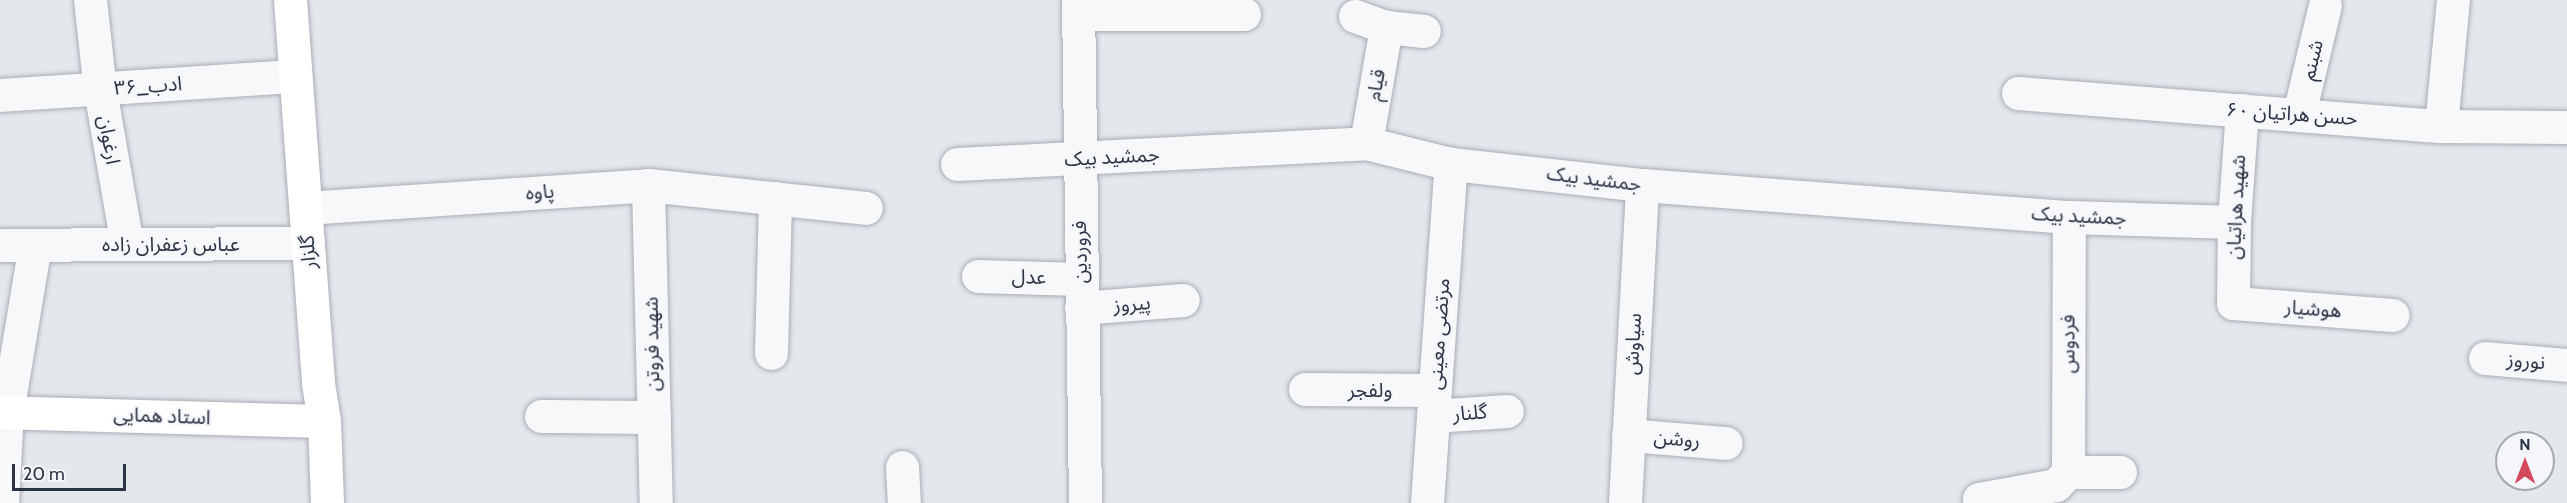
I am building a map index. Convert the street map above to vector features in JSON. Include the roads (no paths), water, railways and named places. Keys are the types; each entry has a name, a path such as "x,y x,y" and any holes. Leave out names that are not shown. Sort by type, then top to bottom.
{"main road":[{"name":"گلزار","path":"290,0 318,383 324,421 327,503"},
{"name":"استاد همایی","path":"3,412 324,421"}],"street":[{"name":"ارغوان","path":"90,0 100,90 127,244"},
{"path":"2442,126 2453,0"},
{"name":"شبنم","path":"2299,114 2325,5"},
{"path":"1078,7 1244,14"},
{"name":"فروردین","path":"1078,7 1078,159 1084,503"},
{"path":"1354,16 1386,27 1424,31"},
{"name":"قیام","path":"1366,143 1386,27"},
{"name":"۳۶_ادب","path":"0,95 295,76"},
{"name":"حسن هراتیان ۶۰","path":"2018,93 2442,126 2567,127"},
{"name":"شهید هراتیان","path":"2233,303 2234,222 2242,110"},
{"name":"جمشید بیک","path":"957,164 1366,143 1451,164 1642,185 2069,217 2234,222"},
{"name":"مرتضی معینی","path":"1427,503 1451,164"},
{"name":"پاوه","path":"305,208 648,185 866,208"},
{"name":"شهید فروتن","path":"648,185 656,503"},
{"name":"سیاوش","path":"1625,503 1642,185"},
{"path":"771,353 775,198"},
{"name":"فردوس","path":"2068,472 2069,217"},
{"name":"عباس زعفران زاده","path":"0,245 308,243"},
{"path":"2,503 3,412 35,244"},
{"name":"عدل","path":"978,276 1081,294"},
{"name":"پیروز","path":"1081,294 1183,300"},
{"name":"هوشیار","path":"2233,303 2393,315"},
{"name":"نوروز","path":"2485,358 2567,365"},
{"name":"ولفجر","path":"1305,389 1434,403"},
{"name":"گلنار","path":"1434,403 1507,411"},
{"path":"541,416 654,417"},
{"name":"روشن","path":"1628,435 1726,443"},
{"path":"902,467 904,503"},
{"path":"1979,503 1979,499 2056,485 2068,472 2120,472"}]}
